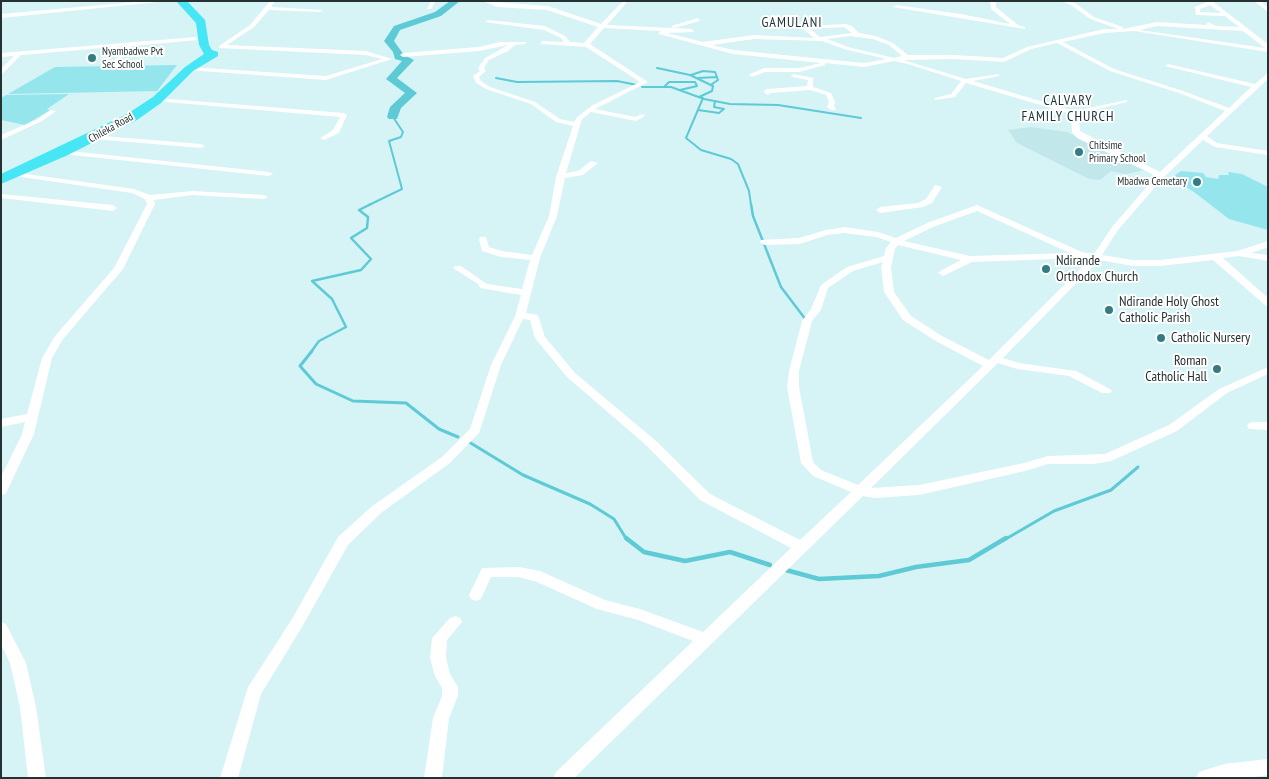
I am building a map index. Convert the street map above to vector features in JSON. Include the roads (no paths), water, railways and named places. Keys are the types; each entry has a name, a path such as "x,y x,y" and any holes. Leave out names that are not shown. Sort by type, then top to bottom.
{"highway":[{"path":"173,1 188,14 196,29 196,40 191,60"},
{"path":"181,1 201,22 204,45 212,52"},
{"name":"Chileka Road","path":"1,180 119,120 159,92 191,60 212,52"},
{"name":"Chileka Road","path":"8,175 94,137 157,100 191,60"}],"street":[{"path":"1,16 166,1"},
{"path":"212,52 249,28 273,1"},
{"path":"429,8 434,1"},
{"path":"485,1 497,5 541,7 554,13 601,26 658,31 692,31"},
{"path":"587,45 587,42 601,26 626,1"},
{"path":"993,1 992,6 1008,21 1023,29"},
{"path":"1062,1 1074,4 1092,18 1131,30 1268,48"},
{"path":"1256,1 1268,10"},
{"path":"1220,33 1202,18 1197,8 1209,2 1268,48"},
{"path":"896,7 960,16 1023,29"},
{"path":"268,8 320,10"},
{"path":"1176,26 1174,24 1178,20 1224,15"},
{"path":"773,17 806,28 821,39 1074,113 1125,101"},
{"path":"1202,18 1232,21"},
{"path":"1202,18 1237,25"},
{"path":"658,31 698,20"},
{"path":"488,22 544,28 563,37 567,43"},
{"path":"544,28 550,22"},
{"path":"667,31 661,33 733,52 827,63 864,64 907,58 954,57 1004,60 1025,50 1104,31 1131,30 1152,24 1243,29"},
{"path":"806,28 844,25 850,27 857,34"},
{"path":"1210,38 1214,33 1220,33 1236,38"},
{"path":"703,45 714,41 754,37 821,39 857,34 884,40 898,48 907,58"},
{"path":"1193,39 1268,37"},
{"path":"1,55 196,40"},
{"path":"1059,42 1112,70 1181,92 1228,110"},
{"path":"403,56 479,49 500,44 524,43"},
{"path":"229,778 254,692 297,623 343,541 376,510 446,460 471,436 484,408 496,365 520,316 535,258 553,216 560,178 576,125 581,115 645,82 587,45 542,43"},
{"path":"115,64 130,44"},
{"path":"513,44 506,50 487,59 481,68 483,71 476,76 478,82 488,88 533,103 558,120 576,125"},
{"path":"191,60 326,78 389,59 366,53 212,52"},
{"path":"1,73 20,53"},
{"path":"752,75 764,70 807,69 827,63"},
{"path":"1168,66 1256,86"},
{"path":"562,778 993,362 1096,258 1115,229 1161,175 1204,137 1206,131 1268,74"},
{"path":"937,99 954,96 964,81 997,75"},
{"path":"784,76 810,78 810,88"},
{"path":"768,93 767,91 810,88 829,94 832,102 830,107 833,109"},
{"path":"157,100 344,115 336,131 324,138"},
{"path":"588,110 636,119 642,116"},
{"path":"1,138 32,124 53,111"},
{"path":"1074,113 1076,132 1080,136 1161,175"},
{"path":"94,137 201,146"},
{"path":"1204,137 1215,145 1268,153"},
{"path":"63,152 269,174"},
{"path":"560,178 580,173 594,162"},
{"path":"8,175 134,191 149,198 192,193 264,197"},
{"path":"880,210 920,205 929,201 938,188"},
{"path":"1,196 112,208"},
{"path":"1,491 28,434 50,352 59,338 118,269 151,204 149,198"},
{"path":"1106,391 1072,373 993,362 924,330 907,318 889,292 887,258 891,248 897,241 930,225 977,208 1082,255 1096,258 1160,264 1217,258 1238,254 1268,244"},
{"path":"764,242 800,241 826,233 845,230 878,235 970,259 1082,255"},
{"path":"484,240 485,249 501,254 535,258"},
{"path":"1238,254 1268,258"},
{"path":"887,258 850,269 824,287 816,310 807,320 794,371 793,387 807,463 817,473 861,491 874,493 919,490 1025,468 1048,460 1093,460 1107,458 1173,428 1223,391 1268,370"},
{"path":"1217,258 1268,303"},
{"path":"943,273 970,259"},
{"path":"458,268 482,283 483,286 527,293"},
{"path":"520,316 534,317 540,338 571,375 651,443 705,497 801,547"},
{"path":"1,423 33,416"},
{"path":"1253,426 1268,426"},
{"path":"476,595 487,572 519,572 540,577 602,606 640,614 707,640"},
{"path":"434,778 441,718 450,696 450,687 443,676 438,658 440,638 456,622"},
{"path":"1,628 4,644 18,663 28,707 37,778"},
{"path":"1205,778 1224,772 1268,767"}],"waterway":[{"path":"393,117 396,107 412,93 391,79 409,60 399,57 398,51 389,41 397,28 438,14 456,1"},
{"path":"657,68 690,75 713,86 712,91 699,97 703,99"},
{"path":"691,75 703,71 715,72 717,77"},
{"path":"698,78 717,77"},
{"path":"712,84 718,80 717,77"},
{"path":"496,78 517,82 617,81 637,85"},
{"path":"665,86 669,82 695,82 697,86 680,90"},
{"path":"642,87 671,87 703,99"},
{"path":"703,99 715,101"},
{"path":"703,99 686,138 701,150 731,159 738,164 749,191 751,205"},
{"path":"698,110 719,113 724,109 714,107 715,101"},
{"path":"715,101 730,104 778,105 861,118"},
{"path":"369,205 402,189 389,141 401,137 403,132 393,117"},
{"path":"751,204 753,216 781,287 806,320"},
{"path":"311,352 319,341 346,327 332,299 312,281 361,270 371,259 351,238 367,228 368,217 359,210 369,205"},
{"path":"312,351 300,366 316,384 353,401 406,403 439,429 458,437"},
{"path":"469,442 523,475 590,504 614,519 627,540"},
{"path":"1004,540 1054,511 1111,490 1138,467"},
{"path":"626,538 644,552 685,561 730,552 770,565"},
{"path":"786,570 819,579 879,576 916,567 969,560 1006,538"}],"place":[{"name":"Nyambadwe Pvt Sec School","path":"92,58"},
{"name":"Chitsime Primary School","path":"1079,152"},
{"name":"Mbadwa Cemetary","path":"1197,182"},
{"name":"Ndirande Orthodox Church","path":"1046,269"},
{"name":"Ndirande Holy Ghost Catholic Parish","path":"1109,310"},
{"name":"Catholic Nursery","path":"1161,338"},
{"name":"Roman Catholic Hall","path":"1217,369"}],"district":[{"name":"GAMULANI","path":"792,23"},
{"name":"CALVARY FAMILY CHURCH","path":"1068,109"}]}
